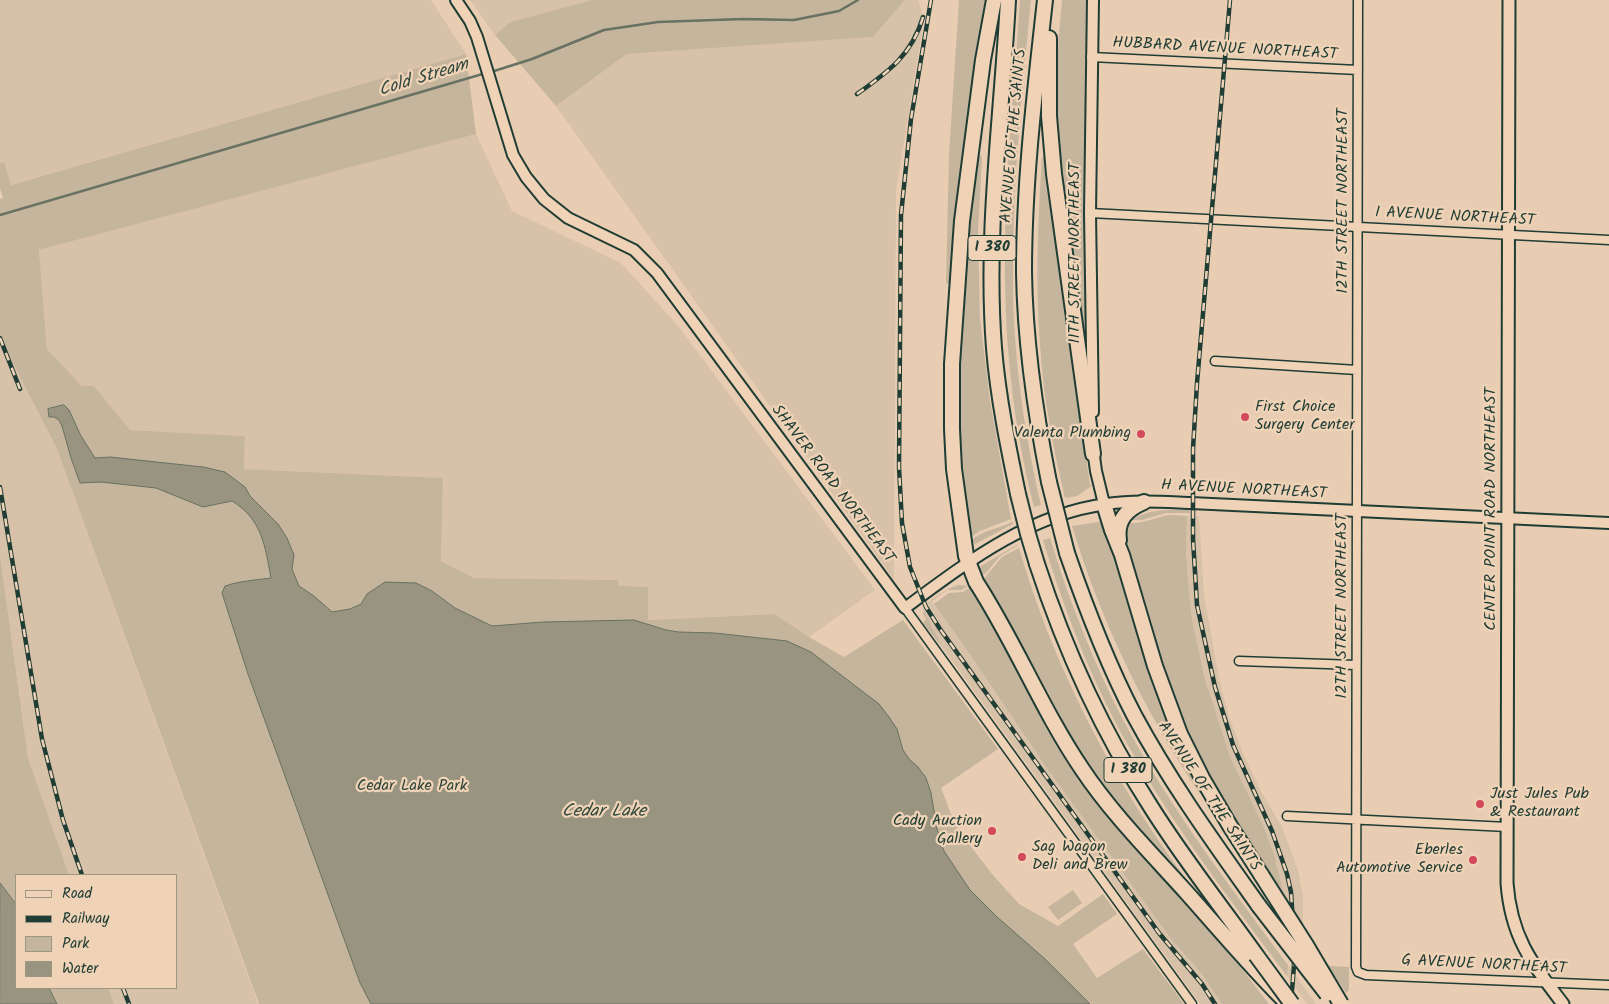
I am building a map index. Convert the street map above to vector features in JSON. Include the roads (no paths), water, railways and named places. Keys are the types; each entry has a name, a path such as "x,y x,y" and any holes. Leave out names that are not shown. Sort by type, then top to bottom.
{"highway":[{"path":"994,0 983,60 963,211 952,364 954,469 968,563 972,574 1082,769 1106,802 1254,970 1288,1004"},
{"name":"AVENUE OF THE SAINTS","path":"1008,0 993,217 994,348 999,391 1018,494 1028,534 1055,617 1070,655 1104,728 1151,808 1292,1004"},
{"path":"1047,0 1051,146 1093,454"},
{"name":"AVENUE OF THE SAINTS","path":"1047,0 1028,178 1024,271 1028,348 1036,415 1049,482 1068,553 1100,641 1134,715 1177,788 1259,906 1335,1004"},
{"path":"1122,555 1118,530 1121,519 1130,510 1144,502"},
{"path":"1104,504 1122,555 1155,666 1180,734 1202,778 1301,936 1341,1004"}],"main road":[{"name":"CENTER POINT ROAD NORTHEAST","path":"1509,0 1507,883 1514,927 1522,945 1562,1004"}],"street":[{"name":"SHAVER ROAD NORTHEAST","path":"456,0 470,21 477,37 513,155 526,177 544,199 568,218 634,250 657,274 905,608 1192,1004"},
{"name":"11TH STREET NORTHEAST","path":"1093,0 1090,213 1093,454 1104,504"},
{"name":"12TH STREET NORTHEAST","path":"1358,0 1356,665 1356,967 1358,972"},
{"name":"HUBBARD AVENUE NORTHEAST","path":"1091,57 1358,70"},
{"name":"I AVENUE NORTHEAST","path":"1090,213 1609,240"},
{"path":"1215,361 1357,370"},
{"name":"H AVENUE NORTHEAST","path":"905,608 1000,542 1028,528 1064,514 1104,504 1144,502 1609,523"},
{"path":"1239,661 1356,665"},
{"path":"1287,816 1507,827"},
{"name":"G AVENUE NORTHEAST","path":"1358,972 1366,975 1609,985"}],"water":[{"name":"Cedar Lake","path":"64,405 69,410 81,436 95,458 110,457 203,467 225,472 245,487 250,496 278,524 287,538 294,555 292,569 299,586 332,612 350,609 361,604 367,594 385,582 416,583 432,591 455,608 492,626 543,622 634,620 679,632 715,633 787,641 811,652 879,704 889,717 897,729 903,750 926,778 931,793 937,829 944,851 970,890 996,916 1045,959 1090,1004 371,1004 360,983 248,674 222,593 225,586 271,578 264,544 256,525 242,508 232,501 203,507 156,488 101,482 80,483 62,426 59,420 49,417 48,409"},
{"path":"0,883 15,903 15,989 50,989 57,1004 0,1004"}],"waterway":[{"name":"Cold Stream","path":"491,72 532,59 604,30 658,22 743,19 794,20 839,11 858,0"},
{"name":"Cold Stream","path":"0,215 486,73"}],"railway":[{"path":"931,0 911,119 901,215 899,467 902,523 910,567 926,607 940,629 1159,933 1202,984 1215,1004"},
{"path":"1230,0 1193,449 1193,539 1197,605 1215,687 1233,745 1272,831 1287,874 1291,892 1294,938 1291,1004"},
{"path":"857,94 898,62 912,42 923,17"},
{"path":"0,338 20,389"},
{"path":"0,487 42,739 63,820 82,874"},
{"path":"123,989 129,1004"}],"place":[{"name":"First Choice Surgery Center","path":"1245,417"},
{"name":"Valenta Plumbing","path":"1141,434"},
{"name":"Just Jules Pub & Restaurant","path":"1480,804"},
{"name":"Cady Auction Gallery","path":"992,831"},
{"name":"Sag Wagon Deli and Brew","path":"1022,857"},
{"name":"Eberles Automotive Service","path":"1473,860"}],"park label":[{"name":"Cedar Lake Park","path":"412,787"}]}
